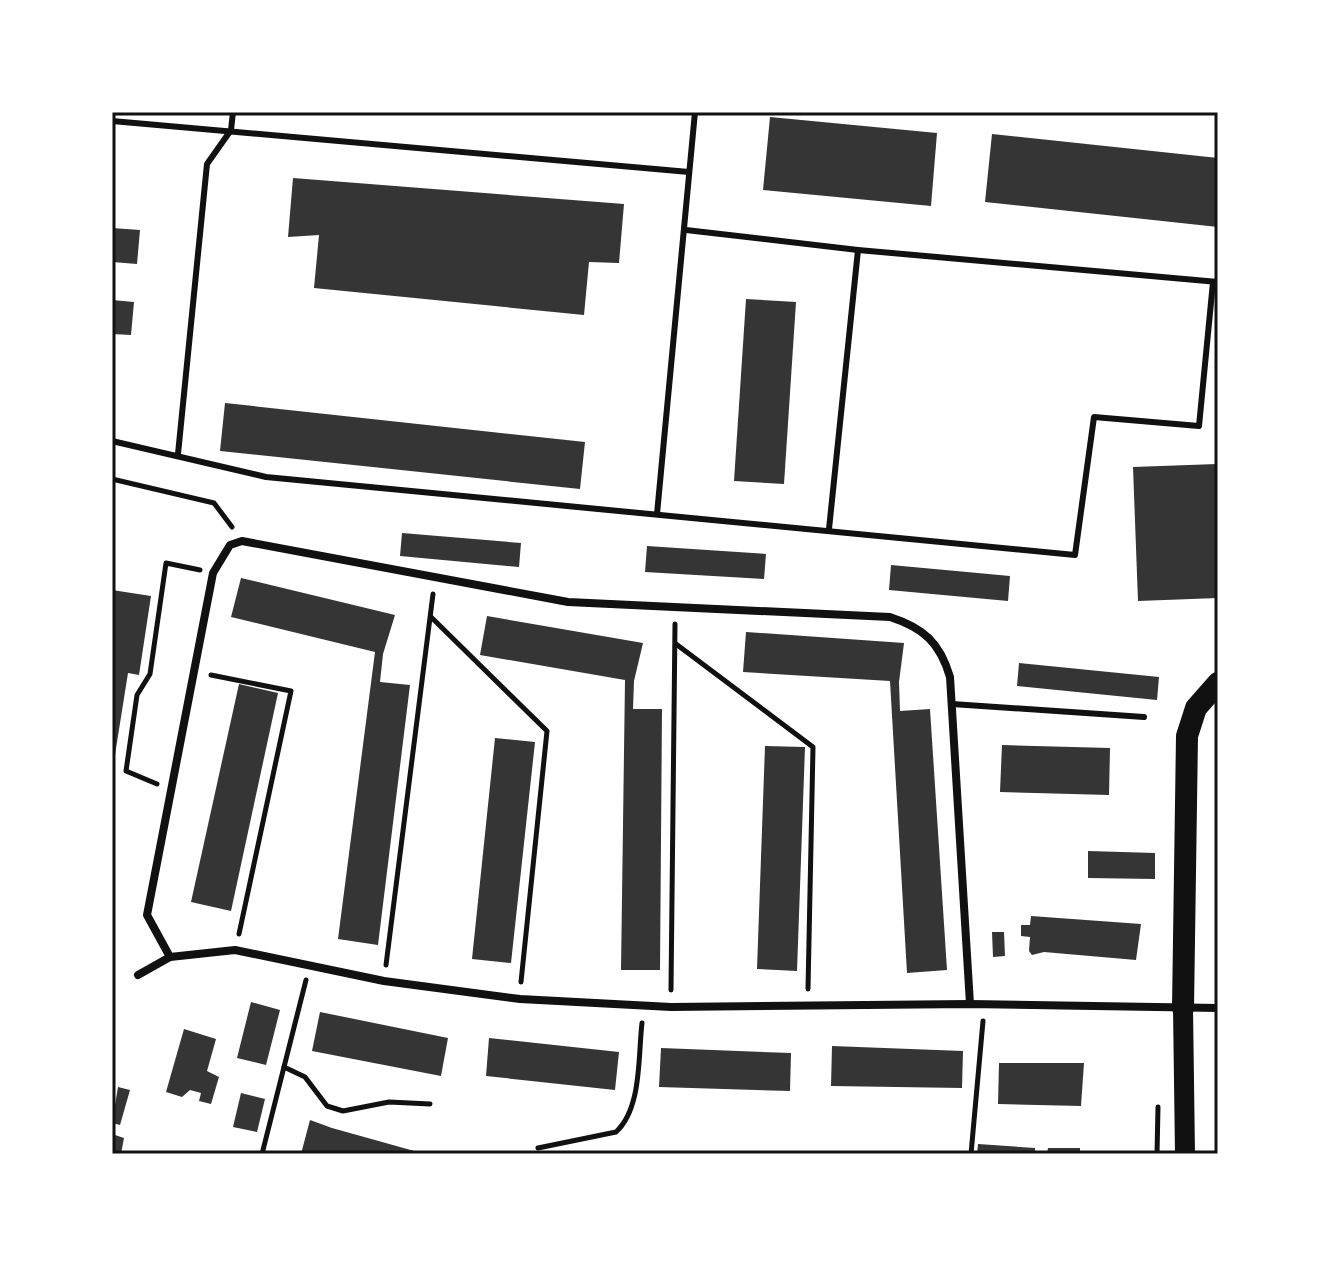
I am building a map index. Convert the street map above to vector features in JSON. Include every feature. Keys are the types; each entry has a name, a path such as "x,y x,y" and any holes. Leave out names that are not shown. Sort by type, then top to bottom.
{"highway":[{"path":"1183,1008 1187,736 1196,708 1218,683"}],"main road":[{"path":"1183,1008 1185,1154"}],"street":[{"path":"170,957 147,915 213,573 230,545 242,541 568,602 890,617 913,624 934,640 944,654 950,677 970,1004"},
{"path":"138,975 170,957 235,950 384,981 520,999 671,1007 984,1004 1218,1008"}],"lane":[{"path":"178,454 207,164 231,130 233,112"},
{"path":"657,514 695,112"},
{"path":"112,121 689,172"},
{"path":"112,441 266,477 1075,555 1094,417 1199,426 1216,282 858,250 686,230"},
{"path":"829,529 858,250"},
{"path":"952,704 1144,717"}],"path":[{"path":"112,479 214,503 242,541"},
{"path":"169,789 126,771 137,695 150,674 166,563 213,573"},
{"path":"384,981 435,578"},
{"path":"671,1007 675,608"},
{"path":"431,617 547,731 520,999"},
{"path":"676,644 813,747 808,1006"},
{"path":"192,671 291,691 235,950"},
{"path":"262,1154 310,966"},
{"path":"971,1154 984,1004"},
{"path":"538,1148 616,1132 625,1124 636,1085 644,1006"},
{"path":"284,1067 305,1077 327,1106 343,1111 389,1102 430,1104"},
{"path":"1157,1139 1157,1154"}],"building":[{"path":"770,117 937,133 931,206 763,190"},
{"path":"992,134 1218,158 1218,227 985,202"},
{"path":"293,178 624,204 619,263 589,262 584,315 314,288 319,235 288,237"},
{"path":"112,228 140,230 137,264 112,262"},
{"path":"746,299 796,302 784,484 734,481"},
{"path":"112,300 134,302 131,335 112,334"},
{"path":"225,403 585,442 580,489 220,451"},
{"path":"1217,464 1218,598 1138,601 1133,467"},
{"path":"402,533 521,543 519,567 400,556"},
{"path":"647,546 766,554 764,579 645,572"},
{"path":"891,565 1010,576 1008,601 889,590"},
{"path":"241,578 395,615 383,654 380,682 410,685 378,945 338,939 375,652 231,617"},
{"path":"112,590 151,596 139,675 128,673 114,761"},
{"path":"487,616 643,643 634,681 633,709 662,709 660,970 621,970 625,680 480,655"},
{"path":"746,632 904,643 899,682 900,711 930,709 947,970 907,973 890,681 743,672"},
{"path":"1019,663 1159,677 1157,700 1017,686"},
{"path":"239,684 278,693 231,911 191,902"},
{"path":"495,738 535,742 511,963 472,959"},
{"path":"1002,745 1110,748 1109,795 1000,792"},
{"path":"765,746 805,747 797,971 757,969"},
{"path":"1088,851 1155,853 1155,879 1088,878"},
{"path":"1031,916 1141,924 1136,960 1044,952 1032,955 1029,951 1030,937 1021,936 1021,925 1030,925"},
{"path":"992,932 1004,932 1005,956 993,957"},
{"path":"251,1002 280,1010 266,1065 237,1058"},
{"path":"320,1012 448,1038 441,1076 312,1051"},
{"path":"184,1029 216,1039 207,1071 219,1077 211,1104 199,1101 201,1093 190,1090 182,1097 166,1092"},
{"path":"489,1038 619,1052 615,1090 486,1076"},
{"path":"832,1046 963,1051 962,1088 831,1086"},
{"path":"661,1048 791,1053 790,1091 659,1087"},
{"path":"999,1063 1084,1063 1081,1106 998,1104"},
{"path":"118,1087 130,1090 120,1125 112,1123"},
{"path":"241,1093 265,1099 257,1132 233,1127"},
{"path":"310,1120 332,1128 425,1154 301,1154"},
{"path":"112,1134 124,1138 121,1154 112,1154"},
{"path":"978,1144 1035,1148 1035,1154 977,1154"},
{"path":"1048,1148 1080,1148 1080,1154 1047,1154"}]}
